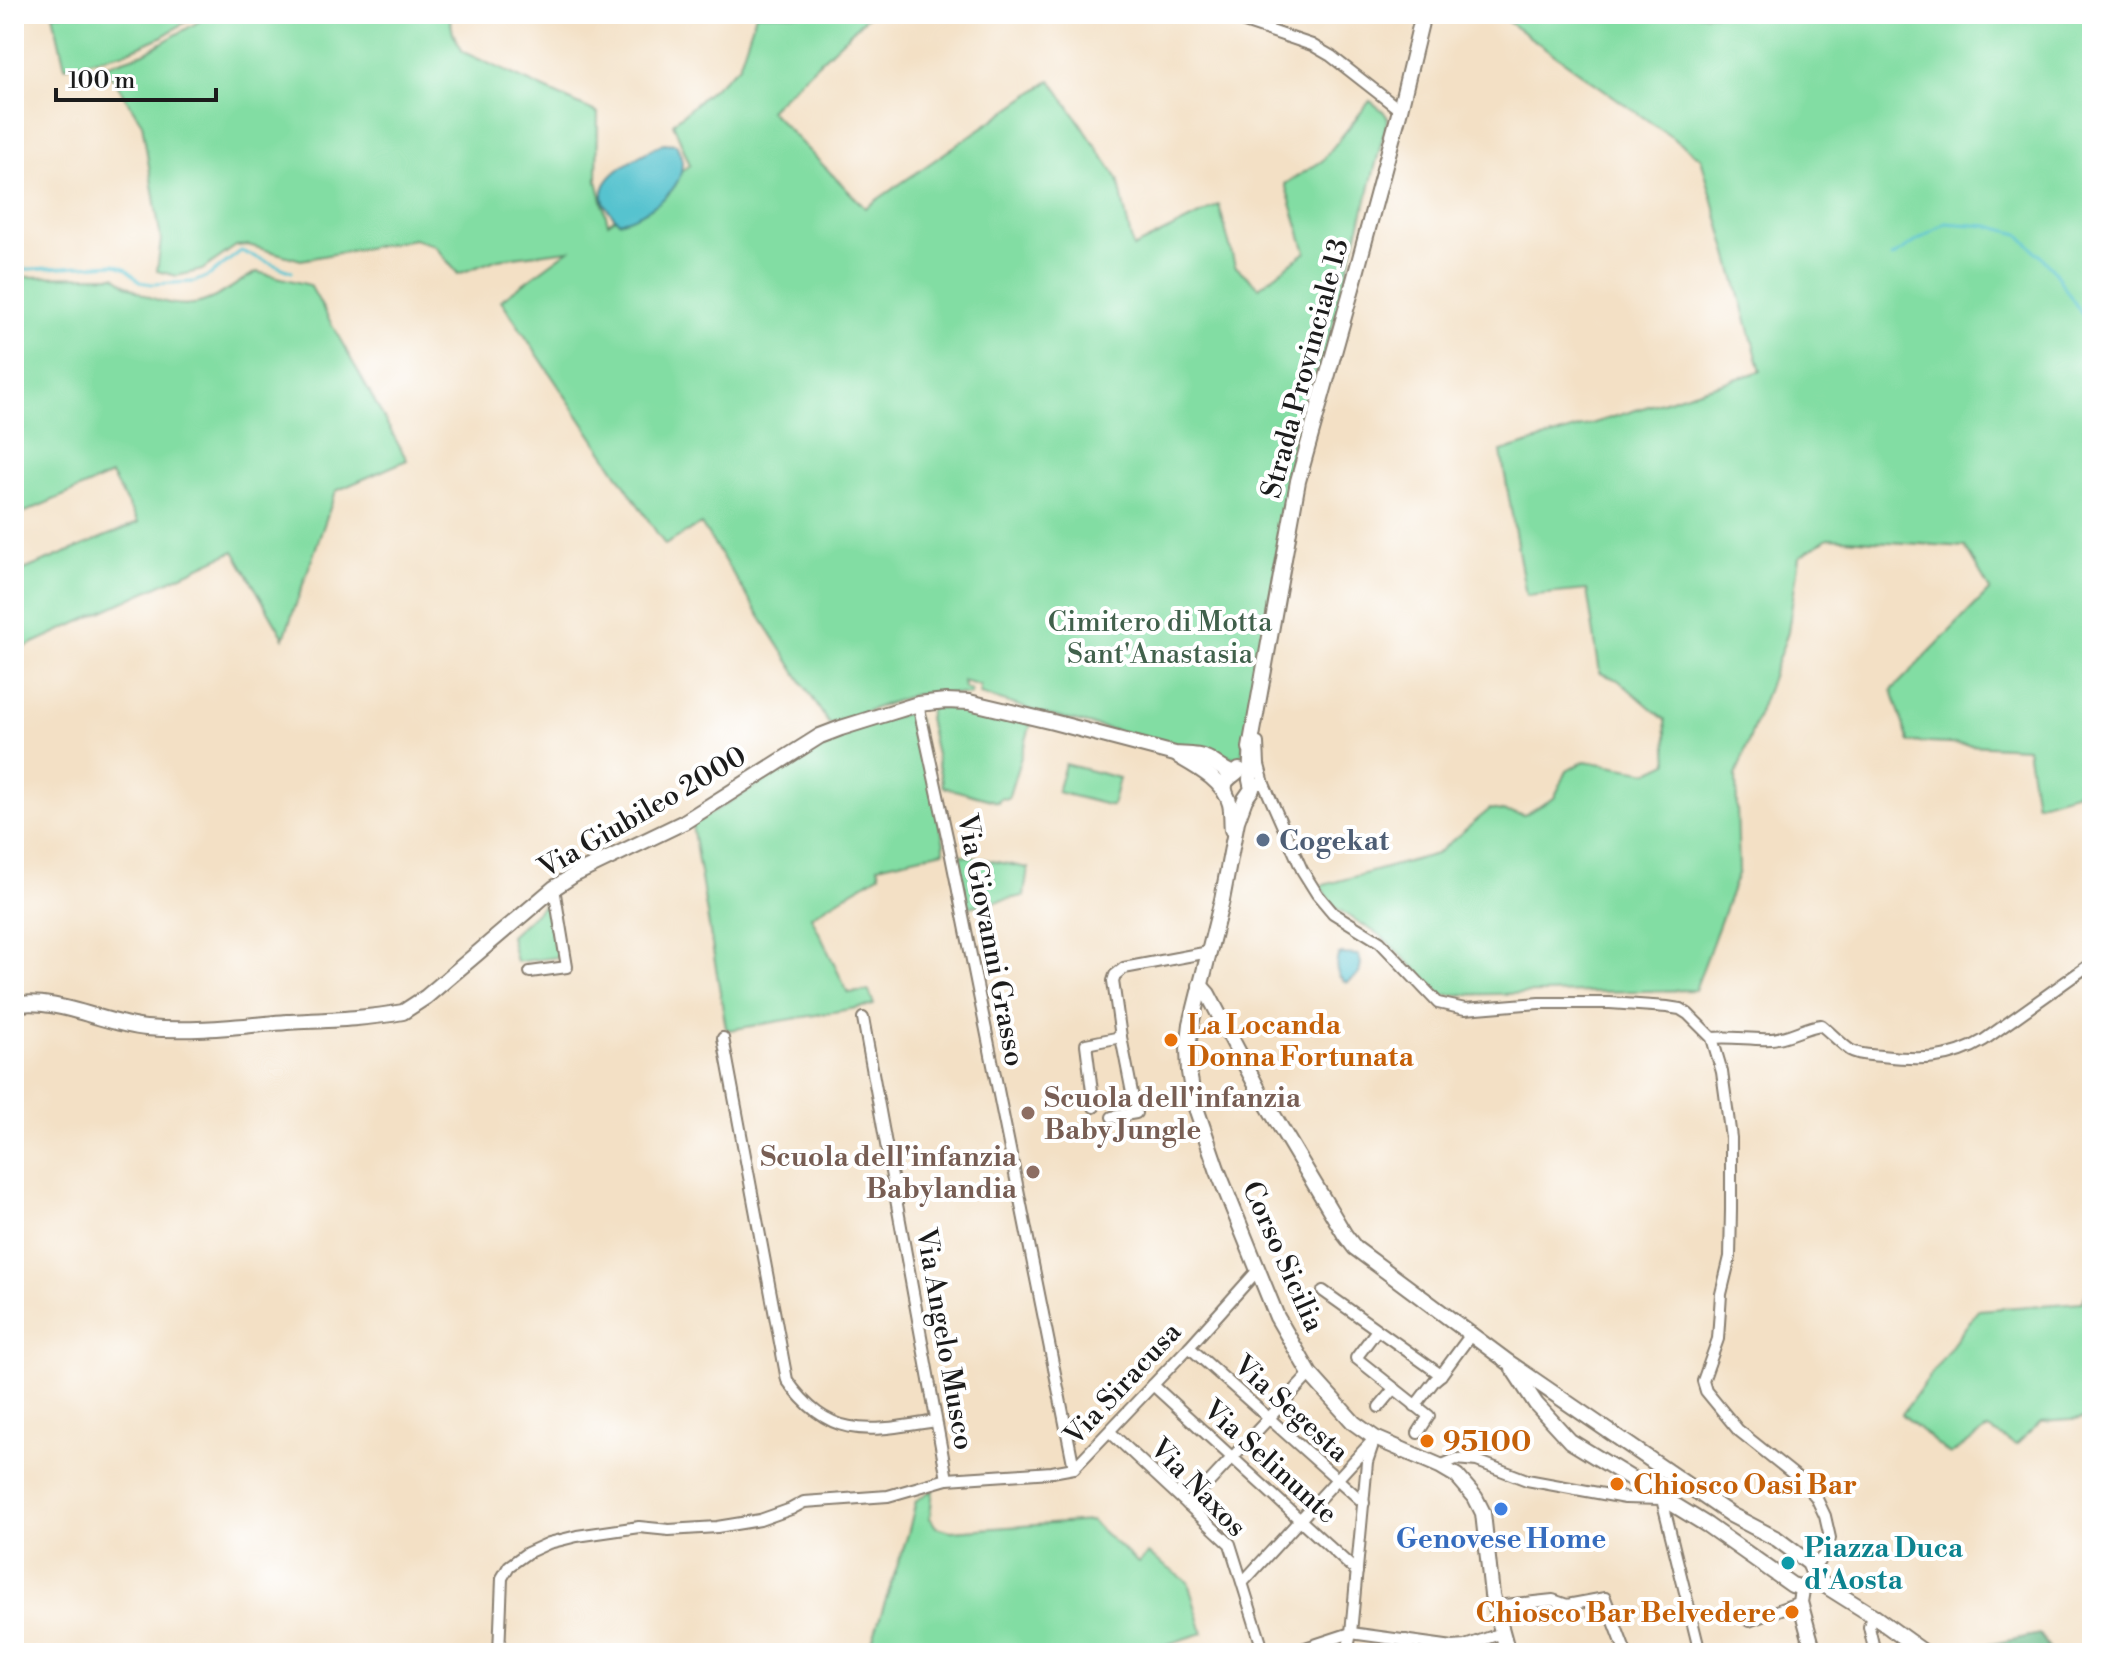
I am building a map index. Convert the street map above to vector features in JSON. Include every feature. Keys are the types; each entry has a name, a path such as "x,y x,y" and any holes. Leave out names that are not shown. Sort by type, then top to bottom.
{"street":[{"path":"1221,14 1293,37 1322,50 1400,110"},
{"name":"Strada Provinciale 13","path":"1252,739 1298,481 1400,110 1423,14"},
{"name":"Via Giubileo 2000","path":"14,1005 41,1004 113,1022 185,1030 403,1012 426,997 554,888 574,875 684,822 820,736 930,701 969,702 1175,754 1199,755 1235,774"},
{"name":"Via Giovanni Grasso","path":"918,704 1074,1468"},
{"path":"1256,717 1259,765 1251,793 1245,799 1233,843 1200,985 1208,994 1259,1091 1345,1235 1355,1248 1508,1362 1731,1515 1809,1563 1814,1575 1925,1653"},
{"path":"1233,843 1224,785 1245,760 1252,739"},
{"path":"1252,739 1255,783 1317,894 1333,913 1380,942 1438,1003 1465,1009 1539,1003 1667,1007 1688,1014 1712,1038 1722,1072 1731,1138 1732,1197 1730,1257 1721,1294 1718,1339 1703,1381 1706,1391 1738,1430 1802,1481 1816,1497 1825,1516 1830,1538 1814,1575 1800,1596 1814,1653"},
{"path":"1175,754 1201,769 1226,795 1237,801 1245,799"},
{"path":"1235,774 1244,775 1255,783"},
{"path":"530,972 567,967 554,888"},
{"path":"1112,1117 1136,1113 1121,1037 1113,981 1115,975 1124,968 1209,952"},
{"path":"1712,1038 1772,1039 1821,1025 1851,1051 1863,1054 1929,1058 1947,1056 1969,1050 2092,963"},
{"name":"Corso Sicilia","path":"1200,985 1188,1049 1191,1089 1217,1169 1277,1317 1310,1374 1354,1423 1375,1438 1440,1466 1468,1487 1483,1513 1495,1606 1508,1653"},
{"name":"Via Angelo Musco","path":"863,1018 947,1479"},
{"path":"1094,1107 1086,1044 1121,1037"},
{"path":"723,1038 787,1380 805,1404 829,1419 858,1430 936,1421"},
{"name":"Via Siracusa","path":"499,1653 504,1572 527,1553 549,1543 639,1527 669,1530 717,1527 760,1520 804,1502 888,1496 947,1479 1074,1468 1257,1271"},
{"path":"1323,1291 1441,1375"},
{"path":"1377,1330 1356,1358 1429,1416 1418,1433"},
{"path":"1415,1406 1472,1333"},
{"name":"Via Segesta","path":"1189,1347 1364,1503"},
{"path":"1508,1362 1536,1404 1570,1441 1707,1525 1792,1585 1799,1587 1814,1575"},
{"path":"1188,1505 1310,1374"},
{"name":"Via Selinunte","path":"1153,1385 1357,1572"},
{"path":"1536,1404 1539,1389 1545,1386"},
{"path":"1379,1407 1394,1389"},
{"name":"Via Naxos","path":"1110,1432 1230,1544 1264,1653"},
{"path":"1243,1582 1375,1438"},
{"path":"1347,1653 1367,1462 1375,1438"},
{"path":"1440,1466 1456,1459 1477,1461 1527,1480 1625,1498 1662,1499"},
{"path":"1662,1499 1700,1653"},
{"path":"1754,1558 1754,1547 1762,1532"},
{"path":"1495,1606 1553,1600 1567,1605 1605,1598 1626,1653"},
{"path":"1749,1621 1800,1602"},
{"path":"1872,1615 1869,1627 1875,1653"},
{"path":"1290,1653 1351,1633 1454,1650 1502,1633"},
{"path":"1406,1640 1410,1653"}],"green space":[{"path":"53,14 199,14 161,37 126,52 65,67"},
{"name":"Cimitero di Motta Sant'Anastasia","path":"212,14 449,14 453,33 463,52 598,113 597,181 608,223 690,165 673,123 739,66 756,14 870,14 769,110 865,208 1051,80 1118,179 1133,248 1219,205 1235,266 1259,287 1306,252 1285,184 1322,161 1370,101 1388,118 1294,473 1241,759 1048,715 980,694 980,686 963,681 964,688 971,691 970,695 936,692 913,695 829,724 701,524 665,545 501,300 569,250 498,259 458,274 434,245 414,239 301,260 248,245 236,246 202,270 177,276 157,271 161,240 142,123 105,66 144,53"},
{"path":"1497,14 2092,14 2092,788 2036,804 2027,748 1909,742 1892,690 1990,590 1965,547 1828,538 1799,557 1788,632 1736,776 1739,871 1695,990 1443,995 1381,936 1336,908 1320,886 1436,854 1490,809 1524,815 1554,798 1567,771 1585,761 1649,772 1668,763 1665,720 1618,680 1600,673 1587,590 1526,596 1501,452 1761,371 1701,158"},
{"path":"257,272 310,285 407,460 336,491 284,638 234,551 14,652 14,574 138,523 111,475 14,517 14,277 115,276 147,296 184,305 214,297"},
{"path":"931,707 966,708 1031,724 1008,799 1000,798 998,802 943,787 928,718"},
{"path":"911,712 918,720 944,851 878,866 880,874 811,916 848,993 869,991 874,1005 729,1030 726,1028 692,825 835,734"},
{"path":"1065,764 1119,778 1112,806 1057,792"},
{"path":"957,854 1028,868 1024,896 968,907"},
{"path":"547,902 559,957 516,962 510,936"},
{"path":"2092,1281 2092,1403 2085,1419 2041,1422 2016,1445 1988,1429 1950,1455 1902,1414 1978,1310 2082,1302"},
{"path":"933,1489 930,1518 936,1527 951,1531 1091,1521 1138,1563 1148,1554 1188,1582 1203,1633 1139,1653 868,1653 916,1501"},
{"path":"2039,1634 2053,1653 1969,1653 1974,1648"}],"water":[{"path":"663,143 676,144 681,155 681,173 676,183 651,208 619,222 605,203 604,187 626,164"},
{"path":"1339,954 1358,955 1361,963 1359,974 1346,983 1337,970"}],"waterway":[{"path":"1892,257 1945,223 1989,226 2019,234 2052,268 2092,330"},
{"path":"14,270 115,264 127,269 140,282 194,282 210,275 241,251 292,272"}],"place":[{"name":"Cogekat","path":"1263,840"},
{"name":"La Locanda Donna Fortunata","path":"1171,1040"},
{"name":"Scuola dell'infanzia Baby Jungle","path":"1028,1113"},
{"name":"Scuola dell'infanzia Babylandia","path":"1033,1172"},
{"name":"95100","path":"1427,1441"},
{"name":"Chiosco Oasi Bar","path":"1617,1484"},
{"name":"Genovese Home","path":"1501,1509"},
{"name":"Piazza Duca d'Aosta","path":"1788,1563"},
{"name":"Chiosco Bar Belvedere","path":"1792,1612"}]}
